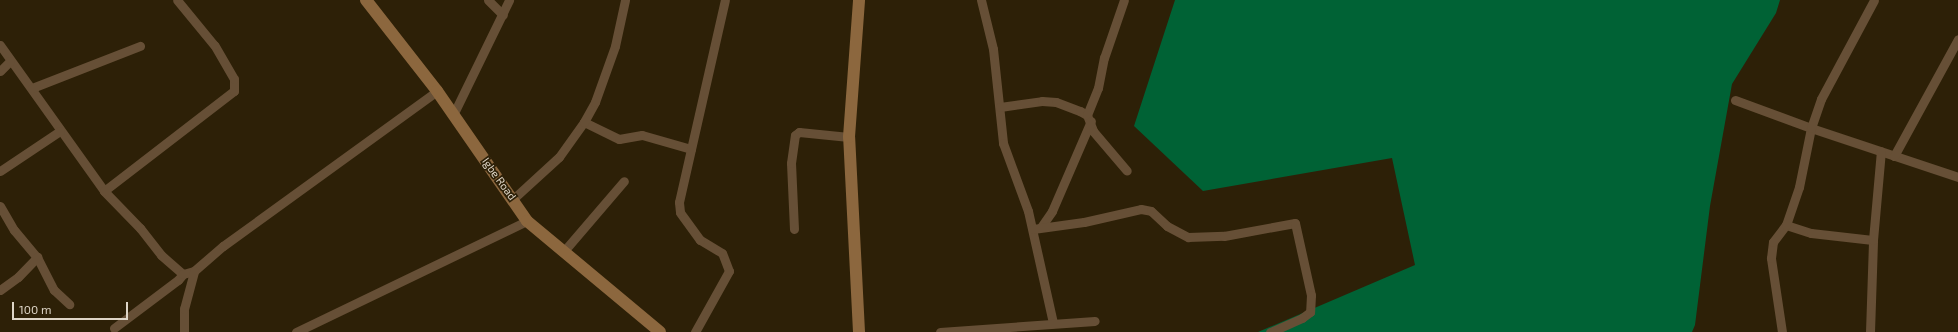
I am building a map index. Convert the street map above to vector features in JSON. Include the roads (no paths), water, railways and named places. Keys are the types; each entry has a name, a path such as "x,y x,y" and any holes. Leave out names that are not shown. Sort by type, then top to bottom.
{"street":[{"path":"104,191 234,91 234,79 214,45 177,0"},
{"name":"Igbe Road","path":"366,0 437,91 452,115 513,199 527,221 660,332"},
{"path":"488,0 502,15"},
{"path":"452,115 509,0"},
{"path":"513,199 559,157 584,122 595,102 615,46 625,0"},
{"path":"696,332 729,271 722,253 700,240 680,212 680,197 725,0"},
{"path":"859,0 849,136 859,332"},
{"path":"981,0 993,49 1000,107 1002,143 1037,228 1053,323"},
{"path":"1037,228 1052,211 1089,118 1096,95 1104,58 1124,0"},
{"path":"1782,332 1771,258 1774,242 1786,225 1799,187 1811,128 1821,99 1874,0"},
{"path":"1894,156 1958,38"},
{"path":"0,45 104,191 140,228 161,255 183,274"},
{"path":"32,88 140,46"},
{"path":"0,71 10,61"},
{"path":"114,328 178,280 183,274 194,271 223,246 437,91"},
{"path":"1735,100 1811,128 1958,177"},
{"path":"1000,107 1042,101 1056,102 1089,118 1093,131 1127,171"},
{"path":"584,122 619,139 642,135 691,149"},
{"path":"0,171 60,131"},
{"path":"794,230 791,163 795,135 799,132 849,136"},
{"path":"1870,332 1873,240 1881,152"},
{"path":"564,251 624,181"},
{"path":"0,206 14,230 37,257 54,290 69,304"},
{"path":"1037,228 1084,222 1141,209 1151,211 1167,226 1188,237 1224,236 1295,223 1311,295 1310,312 1270,332"},
{"path":"296,332 527,221"},
{"path":"1786,225 1811,233 1873,240"},
{"path":"0,290 37,257"},
{"path":"184,332 184,309 194,271"},
{"path":"940,332 1095,321"}]}
